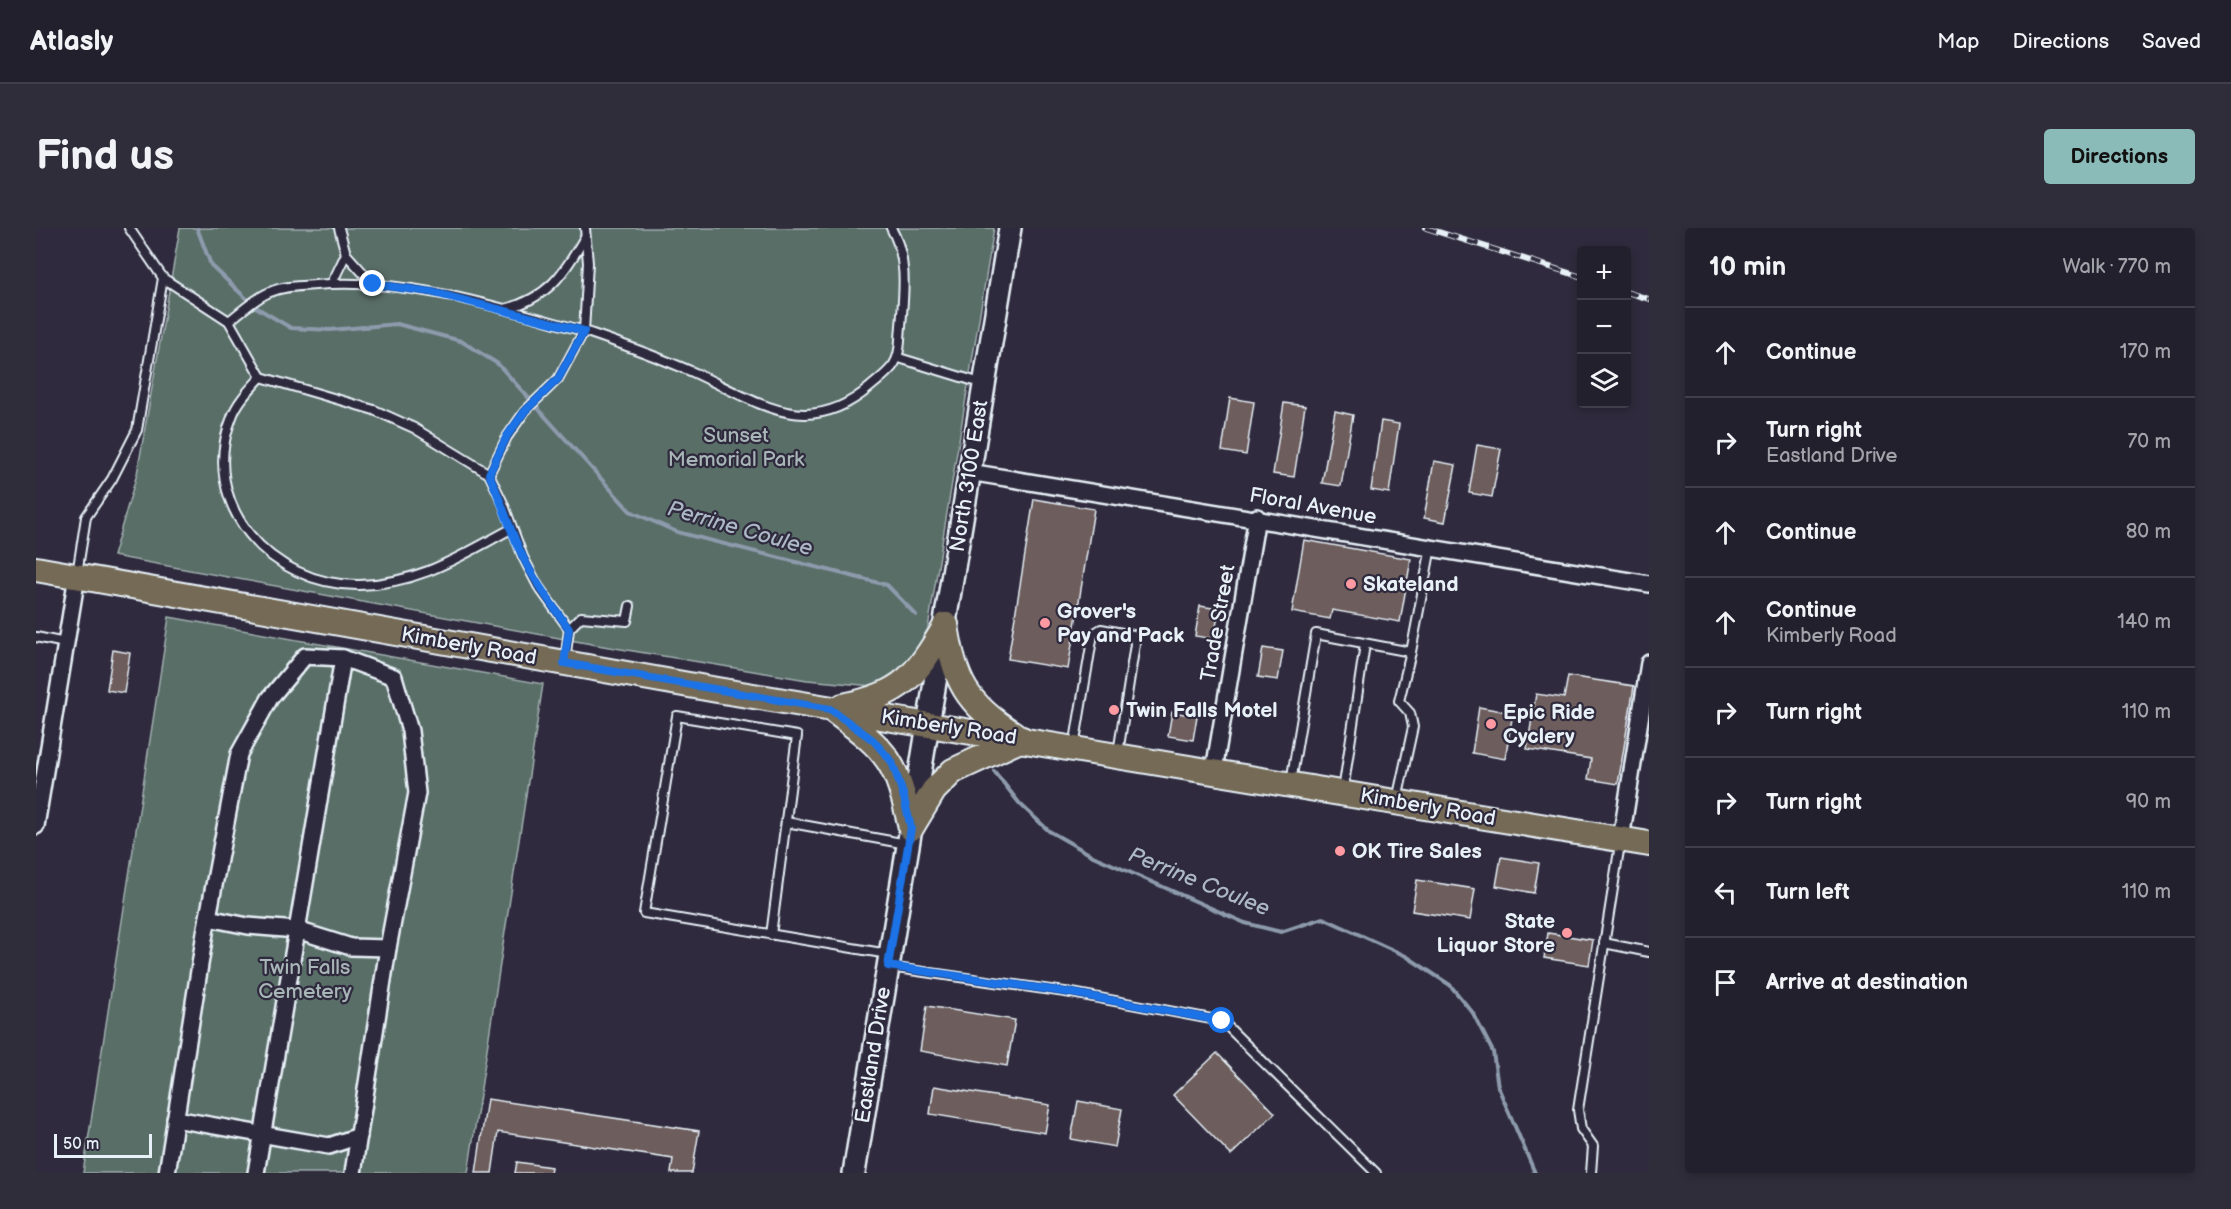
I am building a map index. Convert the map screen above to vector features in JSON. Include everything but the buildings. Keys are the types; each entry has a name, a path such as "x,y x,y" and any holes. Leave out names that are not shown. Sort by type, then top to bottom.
{"main road":[{"name":"North 3100 East","path":"929,724 1010,228"},
{"name":"Kimberly Road","path":"36,569 830,709 1214,770 1649,844"},
{"path":"830,709 864,702 912,677 946,625"},
{"path":"946,625 956,676 966,694 994,721 1022,739"},
{"path":"830,709 873,740 892,762 903,794 910,836"},
{"name":"Eastland Drive","path":"854,1173 929,724"},
{"path":"910,836 934,790 953,771 1022,739"}],"street":[{"name":"Floral Avenue","path":"969,472 1257,517 1649,584"},
{"name":"Trade Street","path":"1214,770 1257,517"},
{"path":"36,826 77,576"},
{"path":"166,1173 208,918 239,754 270,698 304,656 343,658 394,677 410,731 417,793 388,948 353,1173"},
{"path":"256,1173 343,658"},
{"path":"1621,839 1649,663"},
{"path":"208,918 248,927 297,930 351,947 388,948"},
{"path":"175,1119 263,1132 329,1146 359,1136"}],"lane":[{"path":"129,228 163,278 229,321 261,377 374,410 414,428 489,474 503,503 511,529 538,586 569,629"},
{"path":"339,228 346,254 373,284"},
{"path":"229,321 262,295 288,287 332,283 373,284 431,292 505,309 584,331 695,373 753,403 788,414 816,415 842,407 887,373 899,358 905,277 891,228"},
{"path":"505,309 526,304 553,285 570,263 585,232"},
{"path":"489,474 507,436 525,411 558,379 584,331 588,263 585,232"},
{"path":"332,283 346,254"},
{"path":"77,576 86,517 112,479 137,430 163,278"},
{"path":"899,358 984,384"},
{"path":"261,377 232,415 225,439 223,469 229,499 248,534 281,565 317,581 358,585 400,582 436,569 511,529"},
{"path":"1397,801 1413,727 1410,713 1399,701 1431,547"},
{"path":"564,663 569,629 581,617 627,621 630,606"},
{"path":"1074,747 1094,634 1101,629 1133,635 1135,644 1118,755"},
{"path":"1290,783 1316,634 1411,652"},
{"path":"36,637 65,644"},
{"path":"1343,792 1365,644"},
{"path":"771,935 798,736 676,716 644,913 1222,1021 1376,1173"},
{"path":"786,822 910,836"},
{"path":"1591,1173 1593,1146 1581,1129 1578,1110 1621,839"},
{"path":"1604,943 1649,951"}],"green space":[{"name":"Sunset Memorial Park","path":"180,228 994,228 928,628 909,664 873,686 807,680 597,645 113,556 137,474"},
{"name":"Twin Falls Cemetery","path":"169,617 543,684 468,1173 83,1173"}],"waterway":[{"name":"Perrine Coulee","path":"197,228 211,265 254,306 291,328 330,330 397,324 461,341 498,364 630,511 677,532 887,585 916,615"},
{"name":"Perrine Coulee","path":"994,771 1020,804 1049,831 1093,856 1245,923 1281,932 1323,918 1406,956 1450,985 1473,1013 1493,1052 1498,1087 1535,1173"}],"railway":[{"path":"1426,228 1577,275"},
{"path":"1631,294 1649,299"}],"place":[{"name":"Skateland","path":"1351,584"},
{"name":"Grover's Pay and Pack","path":"1045,623"},
{"name":"Twin Falls Motel","path":"1114,710"},
{"name":"Epic Ride Cyclery","path":"1491,724"},
{"name":"OK Tire Sales","path":"1340,851"},
{"name":"State Liquor Store","path":"1567,933"}],"route":[{"path":"373,284 431,292 505,309 584,331 574,354 558,379 525,411 507,436 489,474 503,503 523,557 538,586 569,629 564,663 830,709 873,740 892,762 911,828 888,966 1072,993 1222,1021"}]}
